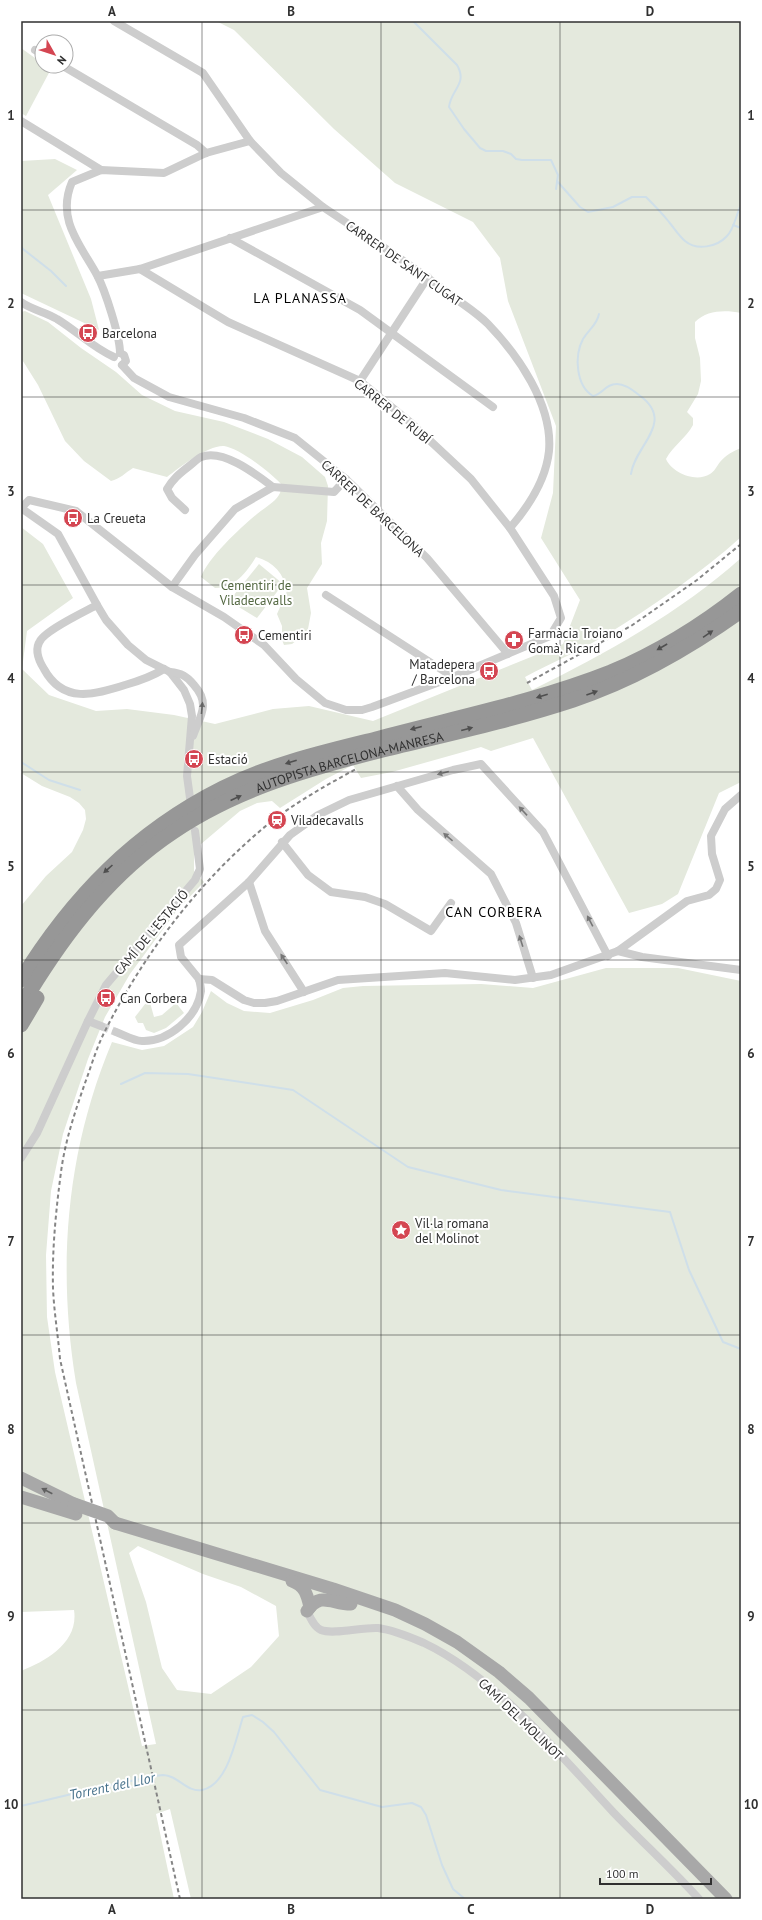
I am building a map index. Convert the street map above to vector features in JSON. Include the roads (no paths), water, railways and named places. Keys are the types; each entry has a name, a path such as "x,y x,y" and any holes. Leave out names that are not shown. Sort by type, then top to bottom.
{"highway":[{"name":"AUTOPISTA BARCELONA-MANRESA","path":"21,980 48,938 87,890 124,854 156,828 190,806 224,788 298,759 540,697 584,682 632,662 660,648 699,624 741,594"},
{"name":"AUTOPISTA BARCELONA-MANRESA","path":"21,1006 59,946 82,916 113,881 164,838 196,818 263,785 302,772 537,711 597,692 668,659 741,611"},
{"path":"21,1024 66,951 102,904 133,871 218,806"},
{"path":"21,966 60,915 87,890"}],"main road":[{"path":"21,1478 71,1510"},
{"path":"21,1497 71,1510 105,1523 115,1522 254,1566 334,1589 395,1610 437,1630 476,1655 528,1698 726,1899"},
{"path":"21,1506 71,1510"},
{"path":"135,1528 140,1535 159,1543 392,1618 434,1635 454,1647 495,1677 540,1718 717,1899"},
{"path":"254,1566 267,1573 298,1584 305,1589 309,1609"},
{"path":"288,1585 301,1596 309,1609"},
{"path":"309,1609 318,1600 322,1599 351,1604"}],"street":[{"name":"CARRER DE SANT CUGAT","path":"114,21 203,73 250,141 281,173 323,207 428,277 487,323 514,354 532,384 547,419 549,451 542,481 524,512 510,528"},
{"path":"74,72 197,145 206,153"},
{"path":"21,122 101,170"},
{"path":"21,302 57,319 98,348 117,355 118,336 98,276 74,238 65,202 72,182 101,170 164,173 206,153 250,141"},
{"path":"98,276 140,268 323,207"},
{"path":"230,238 360,310 493,407"},
{"name":"CARRER DE RUBÍ","path":"140,268 228,322 360,381 410,422 471,479 510,528 554,596 561,618 550,636 508,654"},
{"path":"360,381 428,277"},
{"name":"CARRER DE BARCELONA","path":"117,355 124,355 126,361 122,365 134,378 169,397 244,418 295,438 346,479 427,558 508,654"},
{"path":"185,510 172,498 168,490 174,478 201,457 214,455 228,458 255,473 273,488"},
{"path":"172,587 195,555 235,509 273,488 334,492 346,479"},
{"path":"190,744 200,720 204,703 200,691 187,677 167,671 146,660 128,644 106,620 96,605 58,534 21,508 29,500 76,511 172,587 224,616 264,644 296,679 325,703 338,708 346,710 362,710 453,677 508,654"},
{"path":"326,595 453,677"},
{"path":"96,605 50,631 40,640 37,652 39,661 50,680 68,692 86,695 167,671"},
{"path":"167,671 184,690 190,704 192,716 187,776 190,798"},
{"path":"116,1032 141,1041 161,1039 174,1031 187,1020 201,991 199,979 181,957 179,945 249,882 282,842 290,835 332,808 349,800 453,770 481,764 543,832 608,956"},
{"path":"397,786 423,815 490,874 516,923 533,978"},
{"path":"199,979 212,980 244,1000 254,1003 277,1001 338,980 444,973 515,980 533,978 550,975 608,956 618,951 688,901 709,895 716,889 720,880 712,854 711,836 725,809 741,795"},
{"name":"CAMÍ DE L'ESTACIÓ","path":"21,1158 37,1133 106,985 195,880 200,869 194,831"},
{"path":"282,842 308,875 331,892 365,897 385,904 431,931 451,903"},
{"path":"249,882 265,931 304,992"},
{"path":"618,951 642,957 741,970"},
{"path":"88,1021 101,1026"},
{"name":"CAMÍ DEL MOLINOT","path":"309,1609 311,1620 320,1630 332,1632 378,1628 399,1633 460,1663 490,1686 517,1711 699,1899"}],"waterway":[{"path":"413,21 457,65 461,77 450,101 449,107 464,129 480,148 486,151 503,151 511,154 516,159 551,160 558,175 556,189"},
{"path":"557,181 580,207 588,212 613,207 632,197 646,197 664,215 685,241 701,247 718,243 727,236 741,205"},
{"path":"733,225 741,228"},
{"path":"21,246 51,271 66,286"},
{"path":"599,314 595,324 583,339 578,354 578,370 583,385 593,396 613,384 626,386 632,389 650,405 654,415 654,424 634,464 631,474"},
{"path":"21,762 49,780 80,790"},
{"path":"121,1084 145,1073 188,1074 293,1090 408,1167 501,1190 670,1212 689,1270 723,1342 741,1349"},
{"name":"Torrent del Llor","path":"21,1806 163,1775 173,1778 192,1789 202,1790 211,1786 225,1770 230,1760 243,1717 252,1715 274,1732 320,1790 382,1807 412,1803 421,1807 426,1815 442,1865 453,1889 465,1899"}],"tunnel":[{"path":"101,1026 116,1032"}],"railway":[{"path":"527,683 631,626 697,580 741,544"},
{"path":"180,1899 60,1359 54,1306 53,1273 56,1215 63,1160 74,1116 101,1039 137,974 156,946 199,892 222,866 246,843 272,821 302,800 356,769"}],"place":[{"name":"Barcelona","path":"88,333"},
{"name":"La Creueta","path":"73,518"},
{"name":"Cementiri","path":"244,635"},
{"name":"Farmàcia Troiano Gomà, Ricard","path":"514,640"},
{"name":"Matadepera / Barcelona","path":"489,671"},
{"name":"Estació","path":"194,759"},
{"name":"Viladecavalls","path":"277,820"},
{"name":"Can Corbera","path":"106,998"},
{"name":"Vil·la romana del Molinot","path":"401,1230"}],"district":[{"name":"LA PLANASSA","path":"300,298"},
{"name":"CAN CORBERA","path":"494,912"}],"park label":[{"name":"Cementiri de Viladecavalls","path":"256,592"}]}
